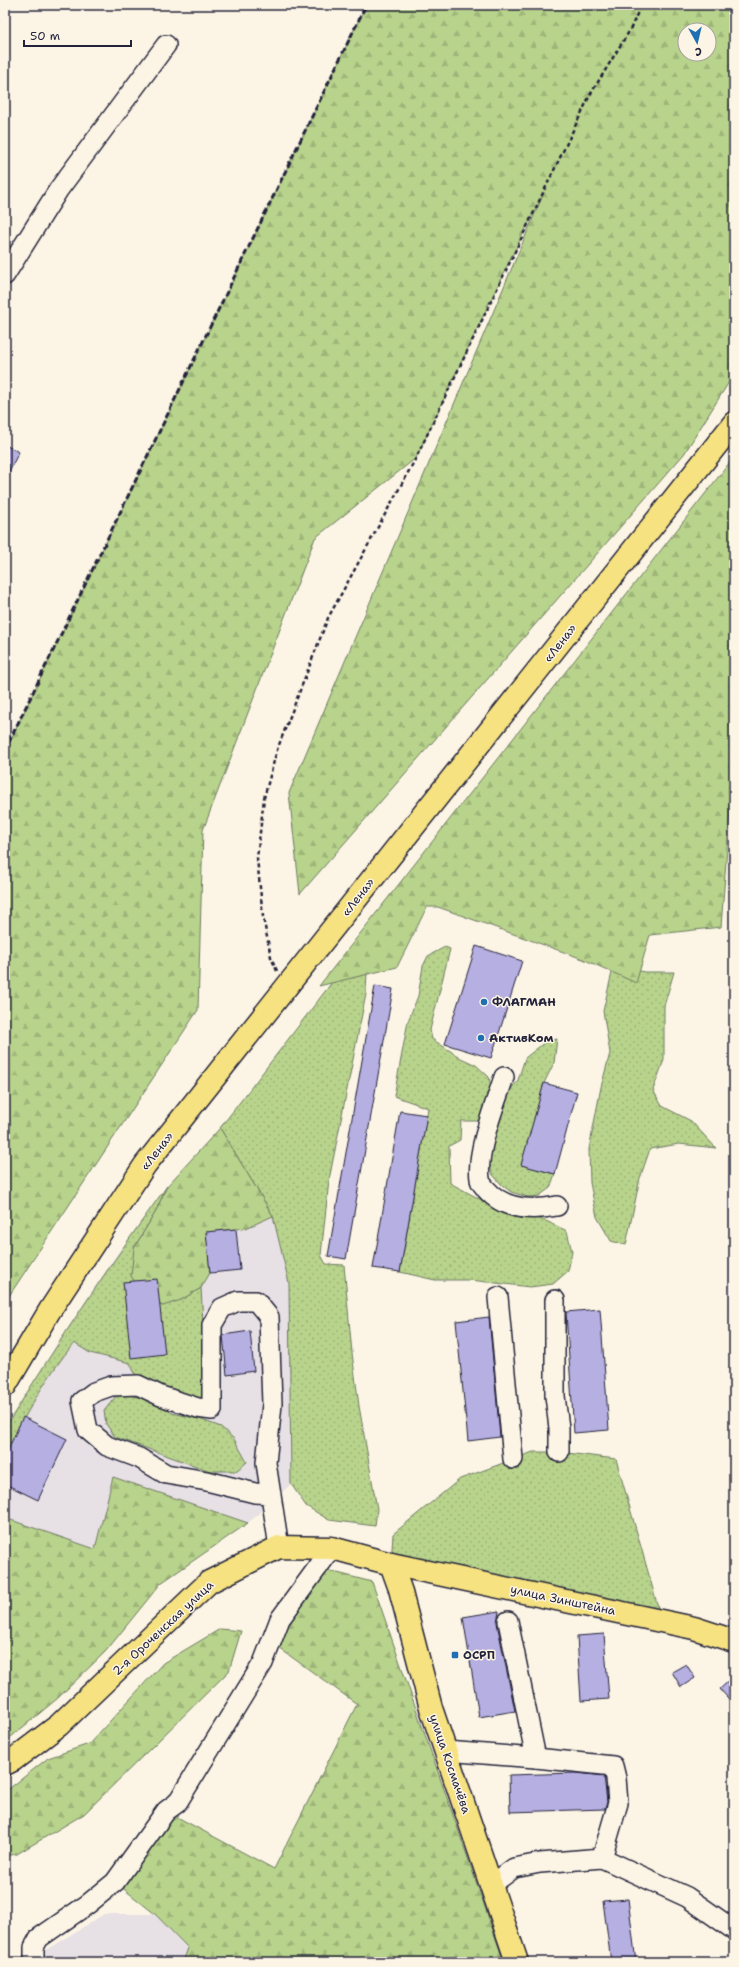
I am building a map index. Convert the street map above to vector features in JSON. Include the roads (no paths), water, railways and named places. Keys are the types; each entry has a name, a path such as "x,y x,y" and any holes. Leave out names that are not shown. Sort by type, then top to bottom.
{"main road":[{"name":"«Лена»","path":"5,1386 50,1310 145,1165 734,423"},
{"name":"2-я Ороченская улица","path":"5,1764 13,1760 59,1725 209,1582 279,1547 332,1548 390,1564"},
{"name":"улица Зинштейна","path":"390,1564 694,1628 734,1641"},
{"name":"улица Космачёва","path":"390,1564 400,1589 431,1708 517,1962"}],"lane":[{"path":"5,275 59,189 166,45"},
{"path":"504,1077 484,1142 480,1166 480,1181 493,1198 506,1204 532,1210 557,1206"},
{"path":"498,1297 513,1459"},
{"path":"555,1300 555,1396 559,1428 559,1452"},
{"path":"271,1494 255,1493 207,1481 166,1474 139,1458 106,1446 88,1430 82,1401 94,1392 111,1386 138,1386 161,1396 198,1408 212,1410 212,1325 222,1308 238,1302 256,1301 269,1317 272,1404 266,1463 271,1494 279,1547"},
{"path":"34,1962 34,1947 39,1938 88,1904 115,1882 166,1811 177,1803 263,1663 280,1619 332,1548"},
{"path":"508,1621 536,1758"},
{"path":"446,1751 613,1766 616,1778 618,1803 602,1858"},
{"path":"491,1885 514,1868 540,1863 602,1858 687,1897 734,1930"}],"railway":[{"path":"5,750 366,5"}],"place":[{"name":"ФЛАГМАН","path":"484,1002"},
{"name":"АктивКом","path":"481,1038"},
{"name":"ОСРП","path":"455,1655"}]}
